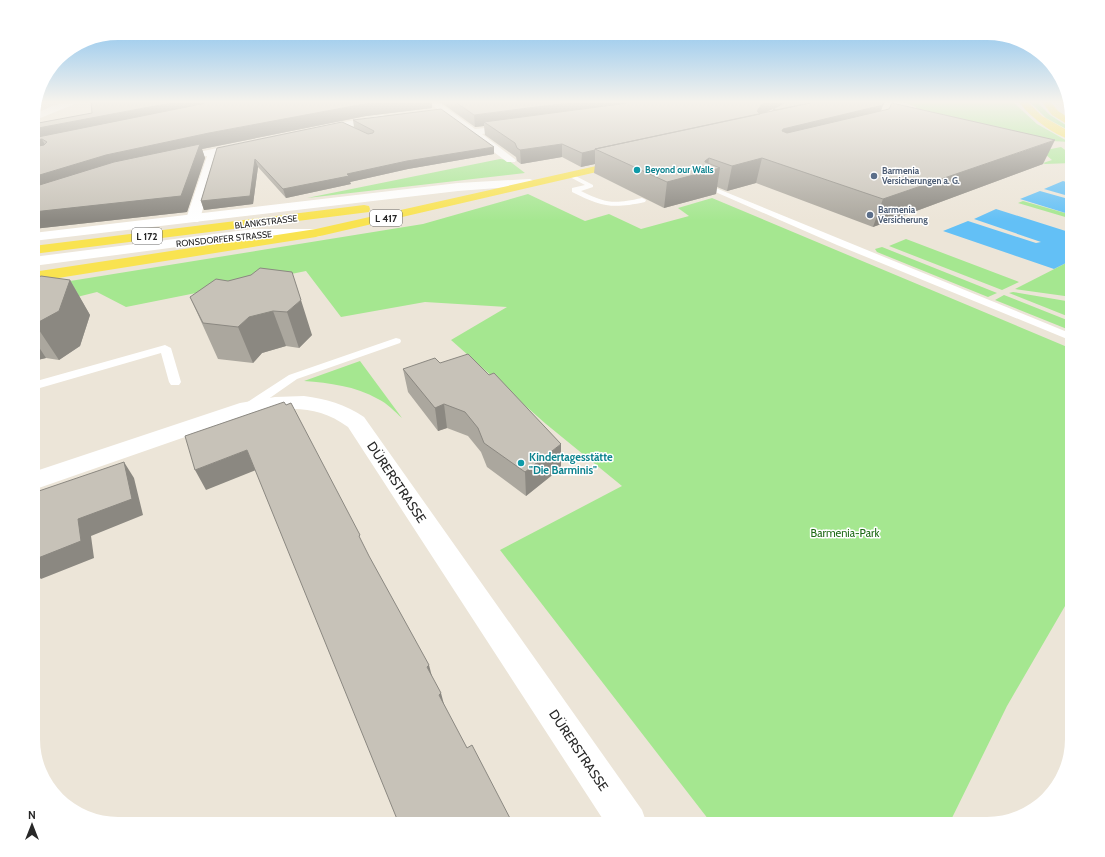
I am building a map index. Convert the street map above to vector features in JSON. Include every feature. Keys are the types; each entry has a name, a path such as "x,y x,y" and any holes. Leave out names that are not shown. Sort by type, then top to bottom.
{"main road":[{"name":"RONSDORFER STRASSE","path":"316,232 459,194 498,190 631,161"},
{"name":"BLANKSTRASSE","path":"40,249 396,205 459,194"},
{"name":"BLANKSTRASSE","path":"40,276 237,246 316,232"}],"street":[{"path":"485,141 511,160"},
{"path":"162,162 253,144"},
{"path":"193,219 214,151"},
{"name":"RONSDORFER STRASSE","path":"40,236 193,219 459,194 530,183"},
{"name":"RONSDORFER STRASSE","path":"40,261 253,234 316,232"},
{"name":"DÜRERSTRASSE","path":"40,479 247,408 283,402 308,403 336,409 346,414 356,422 623,817"}],"lane":[{"path":"570,175 591,186 575,190 598,202 607,205 618,205 642,200"},
{"path":"706,186 1065,335"},
{"path":"247,408 293,377 396,341"},
{"path":"40,384 165,348 175,382"}],"green space":[{"path":"1061,147 1065,150 1065,163 1043,163 1052,160 1045,154 1046,150"},
{"path":"500,159 508,160 525,173 307,198"},
{"name":"Barmenia-Park","path":"528,194 585,221 609,214 641,229 689,216 678,208 712,198 1065,346 1065,606 1007,706 952,817 707,817 500,550 622,486 546,424 451,340 507,307 425,302 341,317 306,271 126,307 97,292 40,306 40,286 423,224"},
{"path":"1023,201 1065,213 1065,217 1018,203"},
{"path":"906,239 1019,282 1002,290 889,246"},
{"path":"882,247 997,293 988,297 877,252 875,249"},
{"path":"1065,264 1065,296 1015,289"},
{"path":"1013,292 1065,301 1065,315 1009,293"},
{"path":"1004,295 1065,319 1065,328 995,300"},
{"path":"360,361 402,418 385,403 360,391 333,384 304,381"}],"water":[{"path":"1063,181 1065,182 1065,195 1044,189"},
{"path":"1040,191 1065,198 1065,213 1020,199"},
{"path":"996,209 1065,231 1065,264 1054,269 943,231 968,221 1036,243 1041,242 974,219"}],"building":[{"path":"45,141 172,141 106,155 40,175 40,146 44,145 47,142"},
{"path":"251,141 486,141 494,147 407,161 347,174 349,176 283,189 255,159 250,196 201,201 217,148"},
{"path":"512,141 633,141 582,153 562,144 520,150 517,148 515,143"},
{"path":"632,141 1052,141 883,199 762,158 732,166 709,158 705,162 720,168 667,182 595,149"},
{"path":"200,144 181,196 40,211 40,185 114,162"},
{"path":"260,268 292,272 301,300 287,312 273,311 249,317 238,327 203,323 190,297 216,279 228,281 251,275"},
{"path":"40,276 70,280 59,311 40,321"},
{"path":"468,354 489,375 494,373 561,444 525,472 484,443 478,428 465,412 444,404 435,408 403,369 435,358 440,363"},
{"path":"284,402 286,405 291,403 360,535 359,536 369,556 429,665 427,667 441,693 439,695 467,748 472,745 509,817 396,817 247,450 195,470 185,436"},
{"path":"124,462 132,499 78,519 81,541 40,557 40,491"}],"place":[{"name":"Beyond our Walls","path":"637,170"},
{"name":"Barmenia Versicherungen a. G.","path":"874,176"},
{"name":"Barmenia Versicherung","path":"870,215"},
{"name":"Kindertagesstätte \"Die Barminis\"","path":"521,463"}]}
